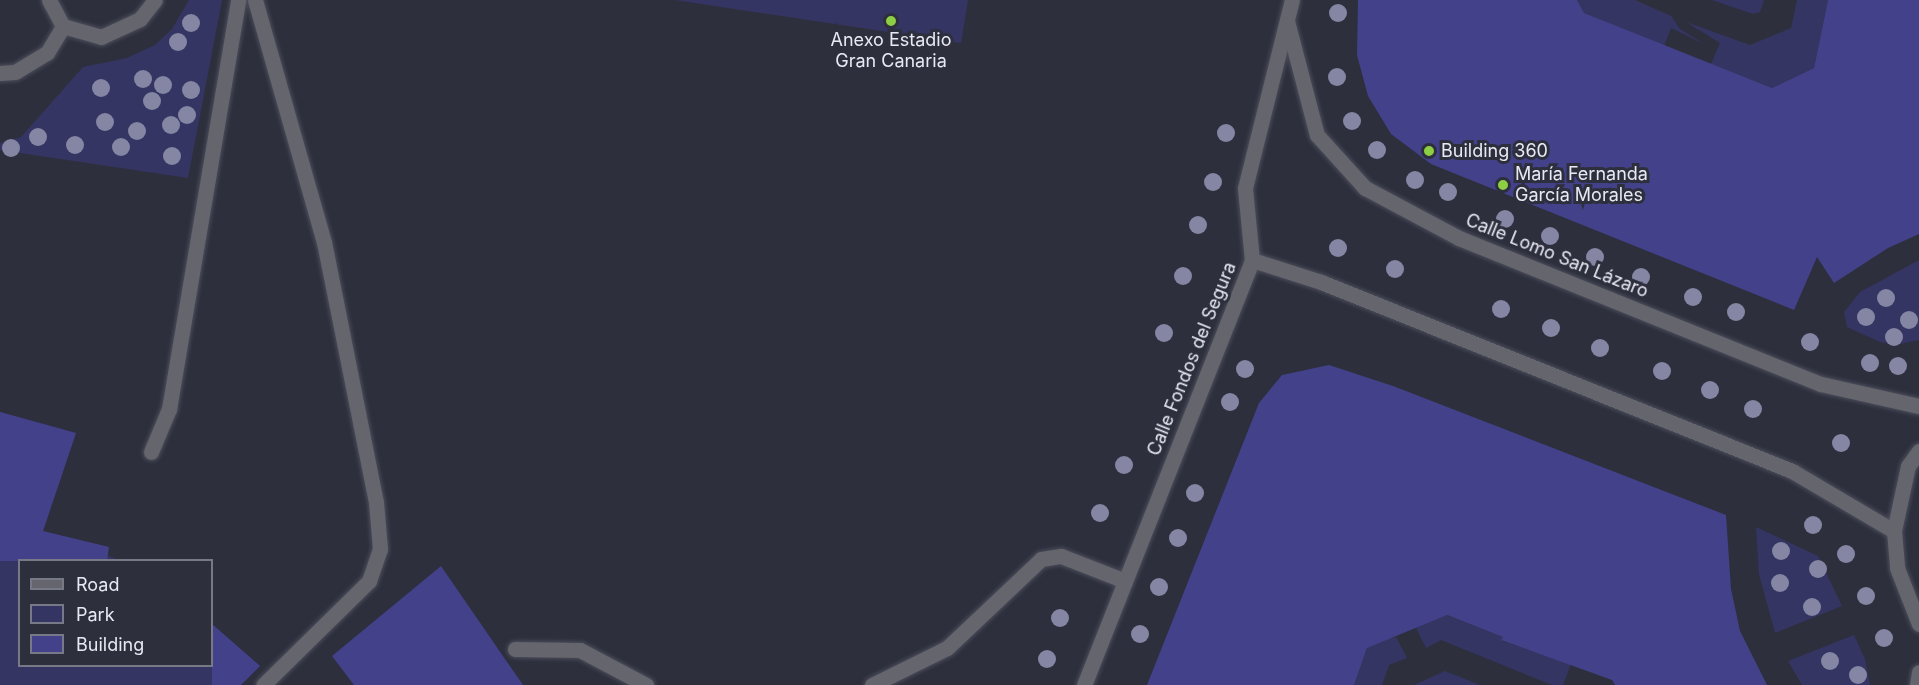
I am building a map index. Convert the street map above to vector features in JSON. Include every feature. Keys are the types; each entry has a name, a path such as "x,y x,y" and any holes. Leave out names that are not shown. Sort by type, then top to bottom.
{"street":[{"path":"49,0 63,26 101,37 140,19 156,0"},
{"path":"151,452 169,409 238,0"},
{"path":"255,0 324,242 376,502 380,549 369,581 263,685"},
{"name":"Calle Fondos del Segura","path":"1084,685 1252,260 1245,188 1292,0"},
{"name":"Calle Lomo San Lázaro","path":"1287,21 1317,135 1365,188 1459,238 1821,384 1919,406"},
{"path":"0,73 15,72 47,53 63,26"},
{"path":"1252,260 1321,282 1792,471 1893,531"},
{"path":"1919,451 1908,466 1893,531 1897,568 1919,624"},
{"path":"872,685 947,648 1041,559 1061,556 1125,581"},
{"path":"515,650 580,650 646,685"},
{"path":"1917,685 1919,672"}],"green space":[{"path":"189,0 222,0 188,178 0,150 0,143 21,137 83,67 127,58 155,45 172,29"},
{"name":"Anexo Estadio Gran Canaria","path":"675,0 968,0 961,43"},
{"path":"1577,0 1635,0 1671,16 1680,29 1704,44 1671,28 1664,46 1584,13"},
{"path":"1712,0 1764,0 1760,12 1753,14"},
{"path":"1797,0 1828,0 1814,68 1772,88 1711,64 1720,43 1686,22 1750,45 1791,28"},
{"path":"1919,260 1919,340 1895,345 1880,342 1847,327 1844,312 1860,292"},
{"path":"0,412 76,433 43,531 116,559 18,559 18,667 213,667 213,625 260,666 241,685 0,685"},
{"path":"1756,527 1818,556 1842,606 1775,633 1759,574"},
{"path":"1441,613 1503,637 1502,641 1571,664 1563,685 1552,685 1441,640 1426,648 1416,628"},
{"path":"1854,635 1865,659 1870,685 1802,685 1788,661"},
{"path":"1396,637 1407,658 1389,665 1382,685 1354,685 1369,643"},
{"path":"1445,671 1480,685 1414,685"}],"building":[{"path":"1358,0 1577,0 1584,13 1772,88 1814,68 1828,0 1919,0 1919,234 1888,248 1834,283 1817,257 1794,310 1431,164 1391,134 1368,96 1357,55"},
{"path":"1329,365 1393,386 1726,515 1731,589 1740,631 1767,685 1615,685 1612,680 1501,640 1503,637 1447,615 1367,648 1354,685 1147,685 1259,403 1282,375"},
{"path":"0,412 76,433 43,531 109,547 107,559 0,561"},
{"path":"441,566 523,685 354,685 332,656"},
{"path":"213,625 260,666 241,685 212,685"}],"place":[{"name":"Anexo Estadio Gran Canaria","path":"891,21"},
{"name":"Building 360","path":"1429,151"},
{"name":"María Fernanda García Morales","path":"1503,185"}]}
